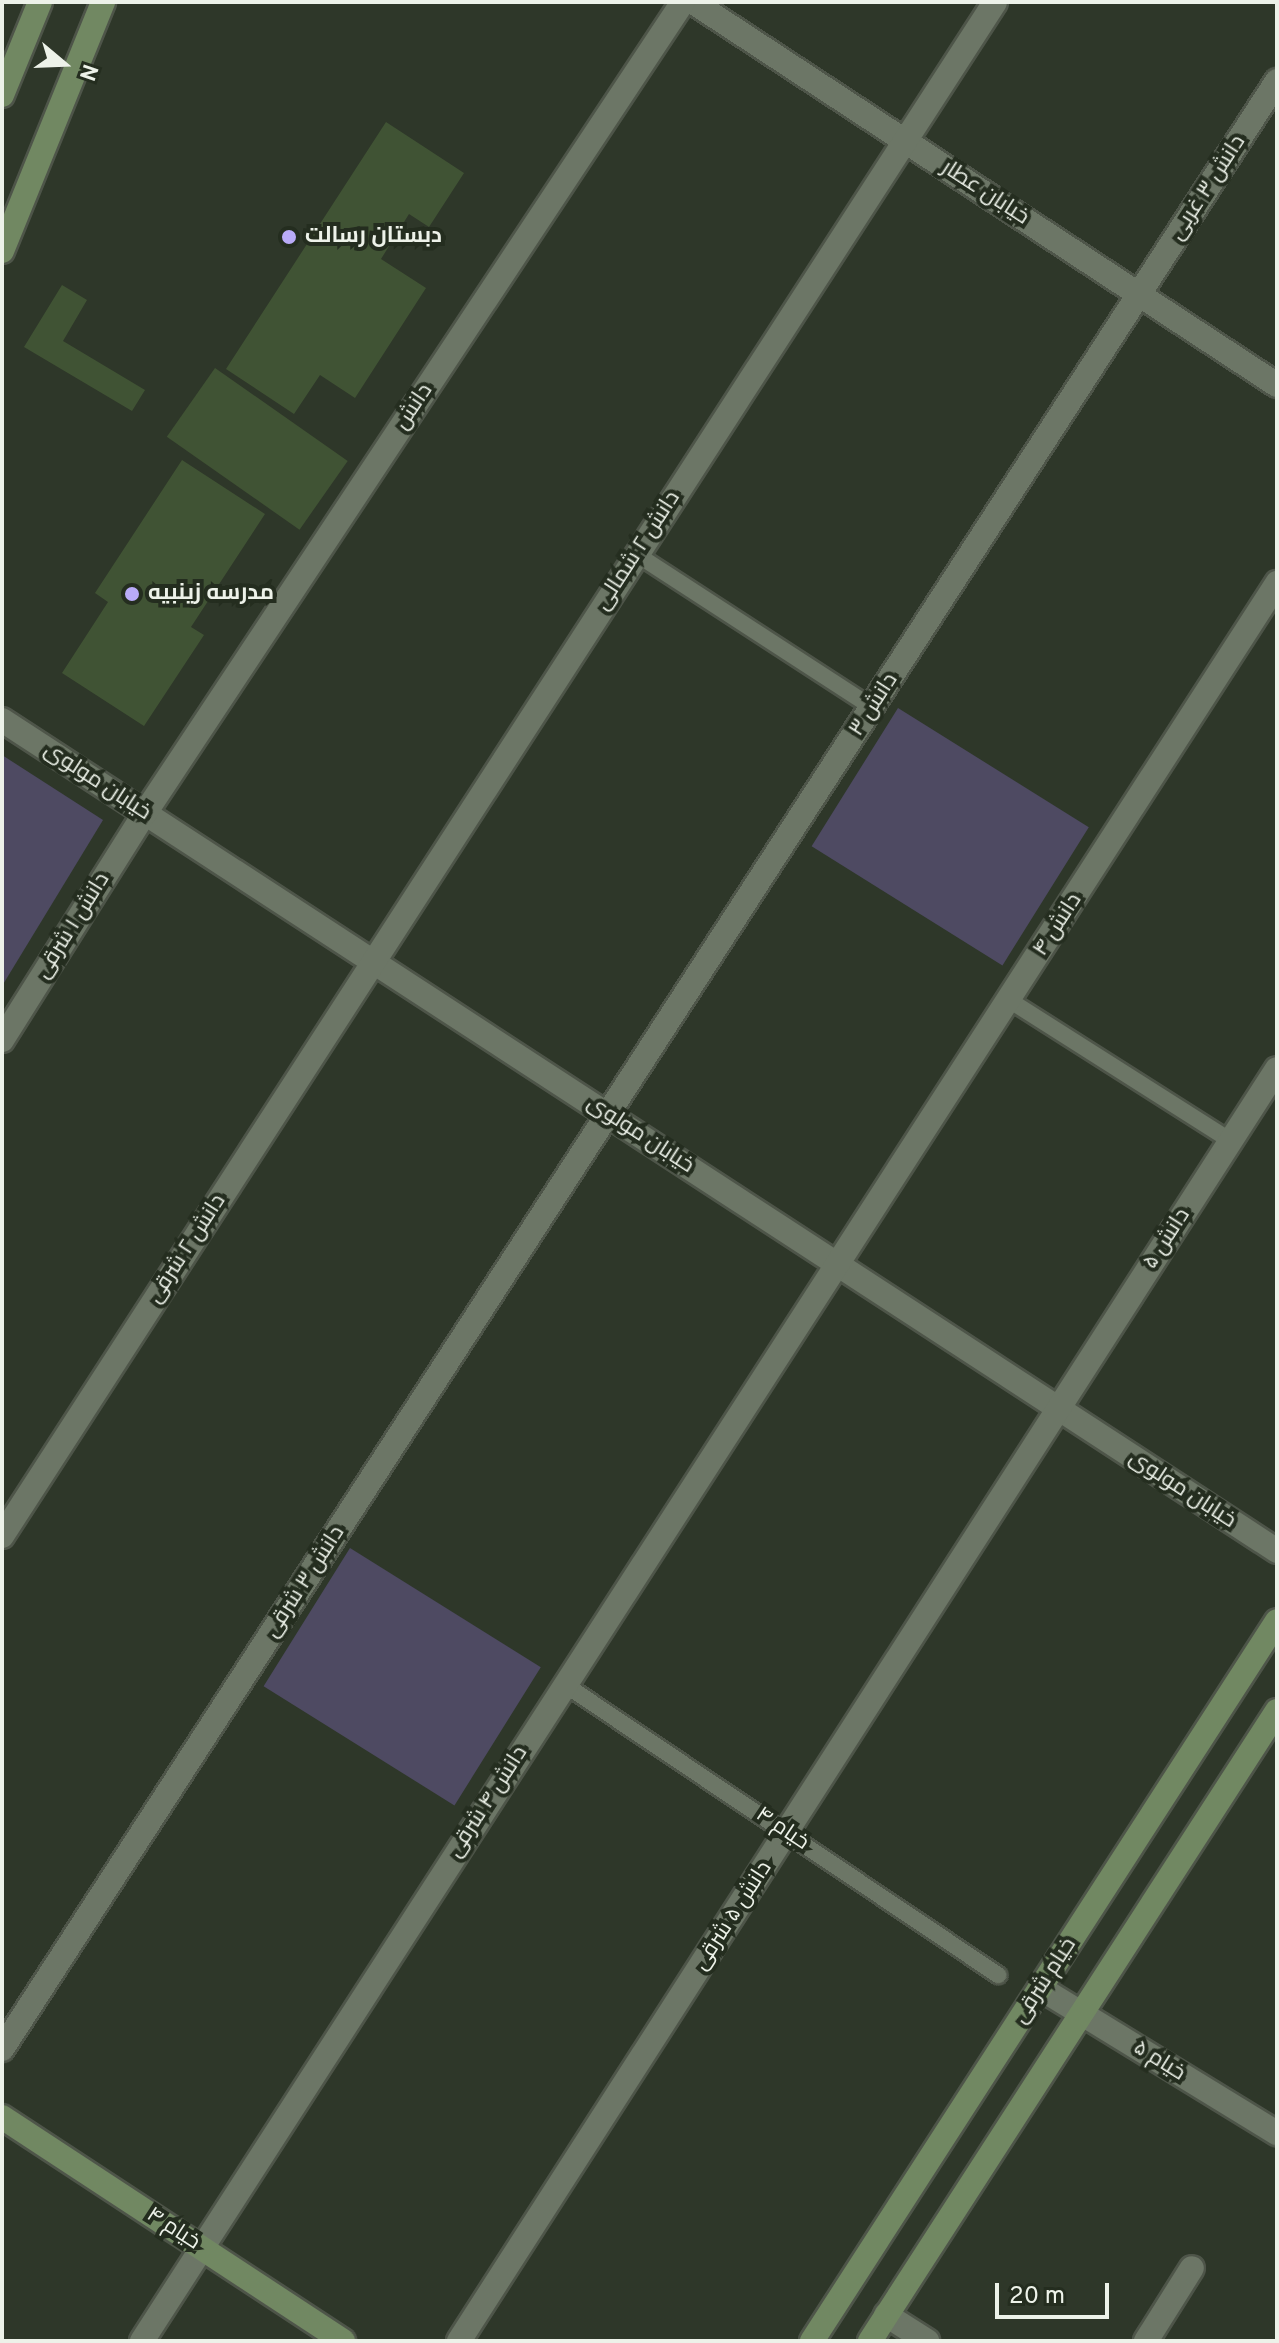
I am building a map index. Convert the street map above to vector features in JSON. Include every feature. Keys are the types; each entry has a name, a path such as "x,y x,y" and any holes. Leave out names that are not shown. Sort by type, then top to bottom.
{"street":[{"path":"2,95 40,2"},
{"path":"2,251 103,2"},
{"name":"دانش","path":"145,813 683,2"},
{"name":"خیابان عطار","path":"693,2 1277,385"},
{"name":"دانش ۲ شمالی","path":"373,962 995,2"},
{"name":"دانش ۳ غربی","path":"1139,294 1277,81"},
{"name":"دانش ۳","path":"608,1115 1139,294"},
{"name":"دانش ۴","path":"836,1264 1277,583"},
{"name":"خیابان مولوی","path":"2,720 1277,1551"},
{"name":"دانش ۱ شرقی","path":"2,1040 145,813"},
{"name":"دانش ۲ شرقی","path":"2,1536 373,962"},
{"name":"دانش ۵","path":"1058,1409 1277,1069"},
{"name":"دانش ۳ شرقی","path":"2,2049 608,1115"},
{"name":"دانش ۴ شرقی","path":"142,2341 836,1264"},
{"name":"دانش ۵ شرقی","path":"459,2341 1058,1409"},
{"name":"خیام شرقی","path":"812,2341 1277,1621"},
{"path":"870,2341 1277,1711"},
{"name":"خیام ۵","path":"1040,1988 1277,2133"},
{"name":"خیام ۴","path":"2,2117 343,2341"},
{"path":"1146,2341 1192,2268"},
{"path":"886,2315 927,2341"}],"lane":[{"path":"636,554 872,707"},
{"path":"1009,1000 1230,1140"},
{"name":"خیام ۴","path":"564,1684 998,1975"}],"shaded area":[{"path":"898,708 1089,827 1002,965 812,846"},
{"path":"2,755 103,820 2,986"},
{"path":"350,1548 541,1667 454,1805 264,1686"}],"building":[{"path":"386,122 464,173 429,227 409,214 381,259 426,288 355,398 320,375 294,414 226,369"},
{"path":"62,285 87,300 63,341 145,390 132,411 24,347"},
{"path":"215,368 348,461 300,530 167,437"},
{"path":"182,460 265,514 191,627 204,635 144,726 62,673 108,602 95,593"}],"place":[{"name":"دبستان رسالت","path":"289,237"},
{"name":"مدرسه زینبیه","path":"132,594"}]}
